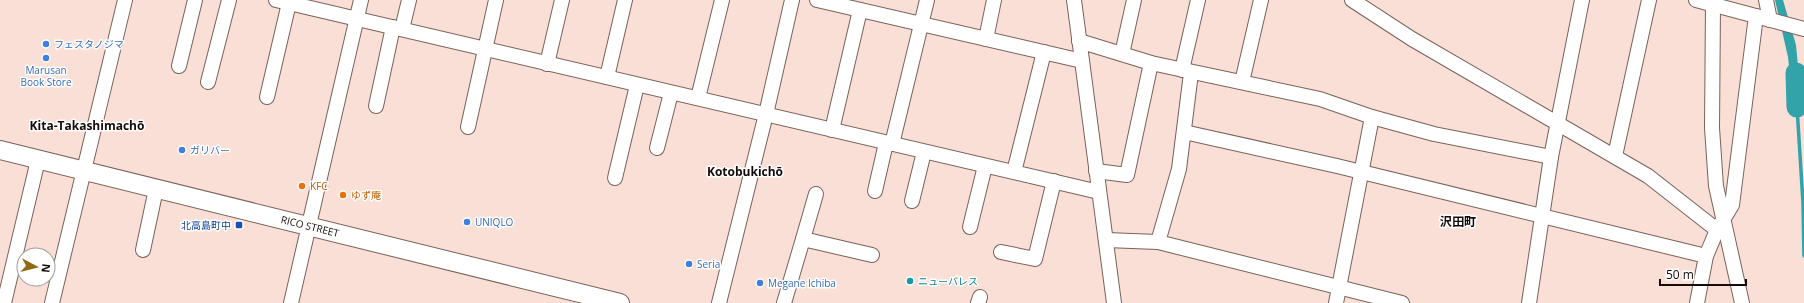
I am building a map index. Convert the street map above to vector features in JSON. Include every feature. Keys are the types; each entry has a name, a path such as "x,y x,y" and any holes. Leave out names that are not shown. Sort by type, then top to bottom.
{"main road":[{"name":"RICO STREET","path":"0,150 84,172 620,303"}],"street":[{"path":"52,303 125,0"},
{"path":"179,66 195,0"},
{"path":"208,82 229,0"},
{"path":"290,303 310,226 361,0"},
{"path":"376,106 397,28 409,0"},
{"path":"468,127 496,0"},
{"path":"547,64 562,0"},
{"path":"607,77 625,0"},
{"path":"698,98 722,0"},
{"path":"719,303 766,114 792,0"},
{"path":"817,0 1082,61"},
{"path":"875,191 927,0"},
{"path":"986,39 994,0"},
{"path":"1074,0 1114,303"},
{"path":"1122,54 1134,0"},
{"path":"1158,242 1179,168 1184,132 1187,72 1198,0"},
{"path":"1242,82 1261,0"},
{"path":"1352,0 1412,39 1558,122 1648,176 1720,225"},
{"path":"1528,303 1543,217 1551,157 1582,0"},
{"path":"1615,156 1649,0"},
{"path":"1696,0 1804,29"},
{"path":"1766,0 1773,21"},
{"path":"267,97 282,1 1099,192"},
{"path":"1713,4 1712,128 1716,186 1720,225 1742,303"},
{"path":"832,130 860,10"},
{"path":"1698,303 1706,256 1720,225 1732,205 1756,16"},
{"path":"1079,41 1151,63 1187,72 1320,99 1372,117 1434,134 1551,157"},
{"path":"1014,172 1044,52"},
{"path":"1096,171 1127,175 1151,63"},
{"path":"615,178 637,85"},
{"path":"657,148 671,93"},
{"path":"1336,303 1372,117"},
{"path":"1184,132 1706,256"},
{"path":"912,201 924,152"},
{"path":"4,303 38,160"},
{"path":"970,227 985,166"},
{"path":"1001,252 1035,259 1054,181"},
{"path":"143,250 156,189"},
{"path":"784,303 816,194"},
{"path":"803,239 872,255"},
{"path":"1106,240 1158,242 1386,301 1402,303"}],"water":[{"path":"1775,0 1783,0 1796,45 1801,98 1793,103 1788,57"}],"waterway":[{"path":"1796,73 1797,107"},
{"path":"1797,107 1803,203 1804,256"}],"place":[{"name":"フェスタノジマ","path":"46,44"},
{"name":"Marusan Book Store","path":"46,58"},
{"name":"ガリバー","path":"182,150"},
{"name":"KFC","path":"302,186"},
{"name":"ゆず庵","path":"343,195"},
{"name":"UNIQLO","path":"467,222"},
{"name":"北高島町中","path":"239,225"},
{"name":"Seria","path":"689,264"},
{"name":"ニューパレス","path":"910,281"},
{"name":"Megane Ichiba","path":"760,283"}],"district":[{"name":"Kita-Takashimachō","path":"87,126"},
{"name":"Kotobukichō","path":"745,172"},
{"name":"沢田町","path":"1458,222"}]}
